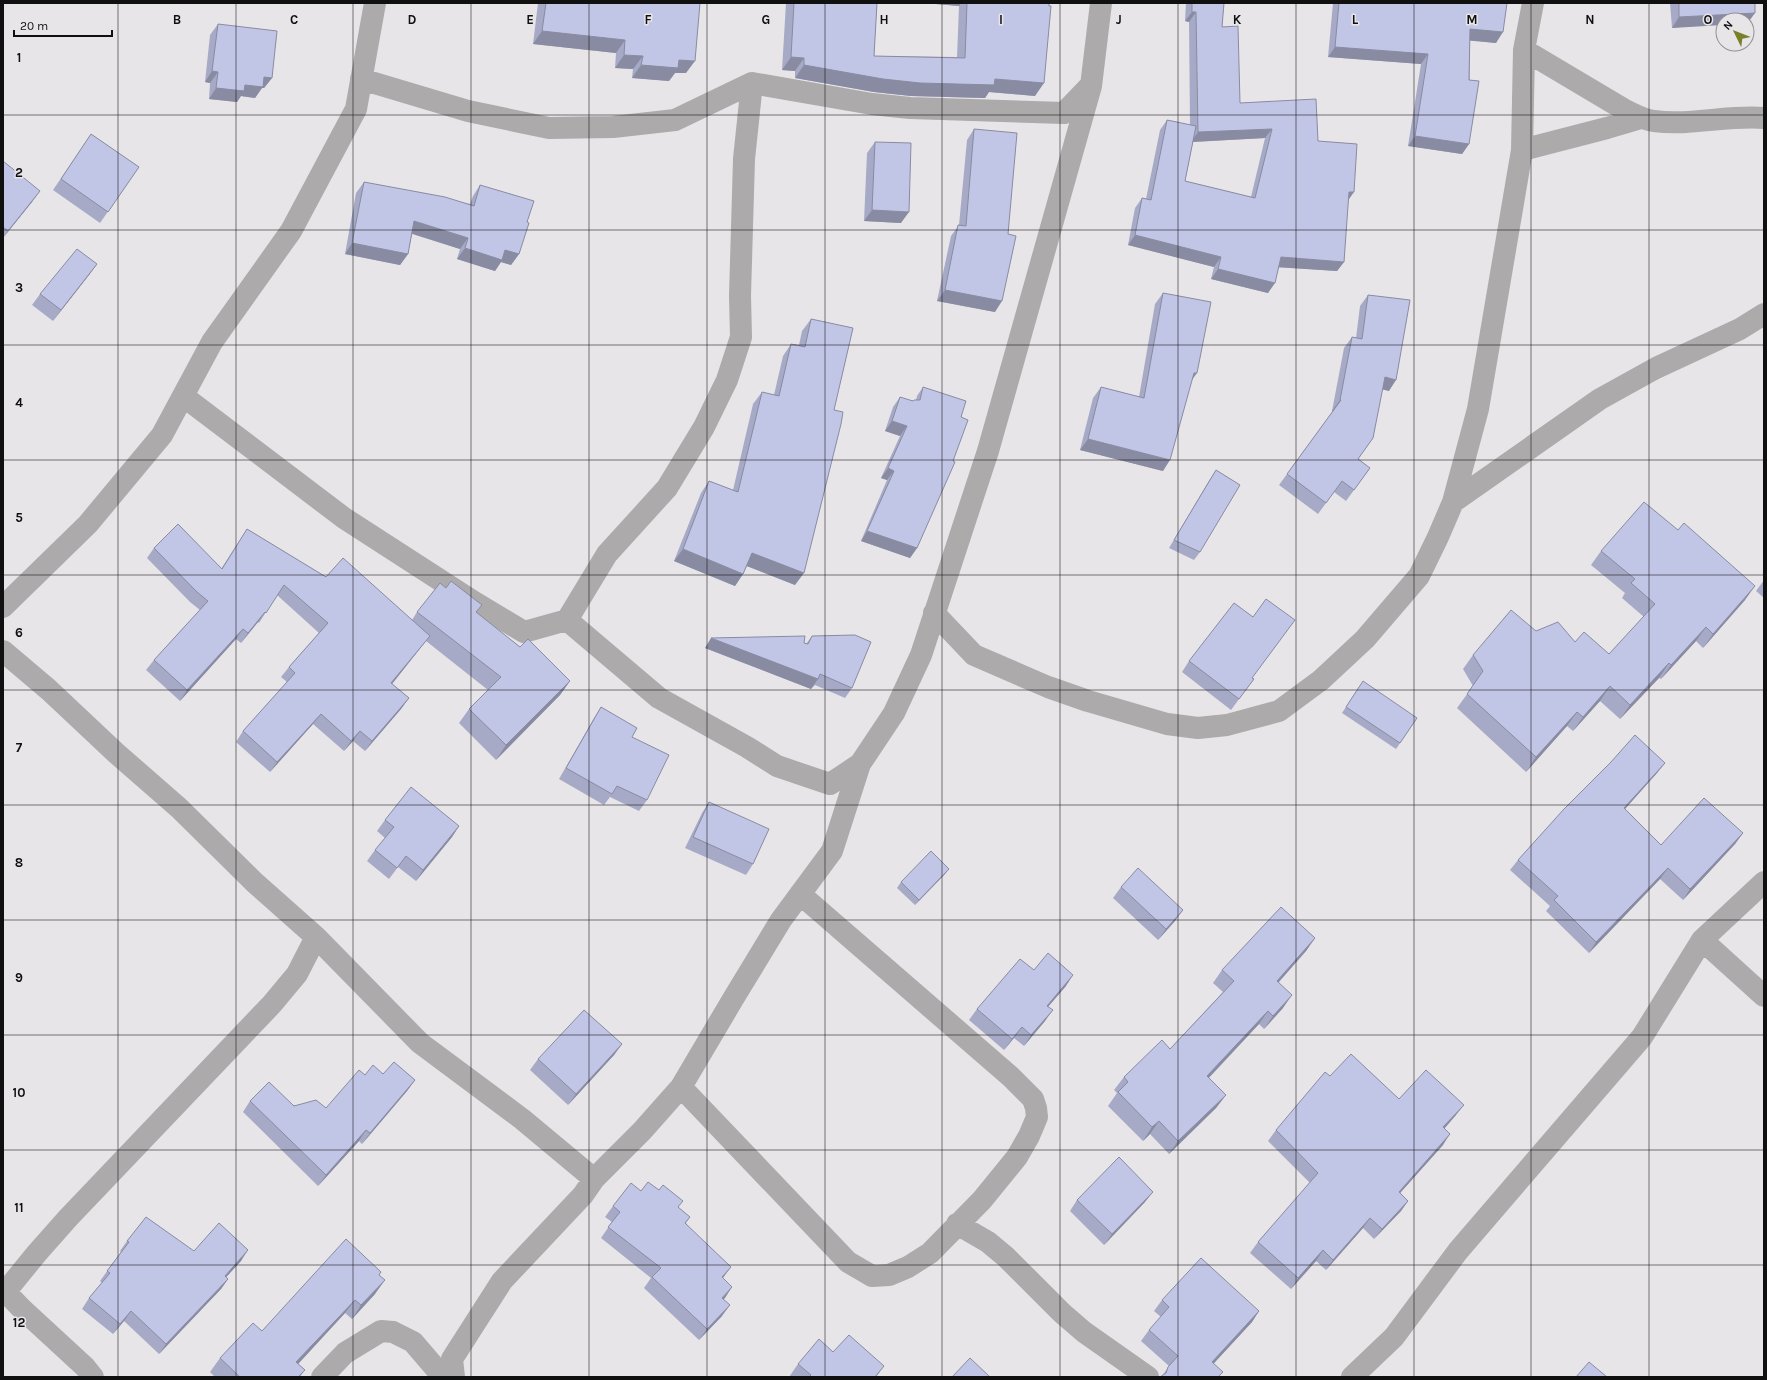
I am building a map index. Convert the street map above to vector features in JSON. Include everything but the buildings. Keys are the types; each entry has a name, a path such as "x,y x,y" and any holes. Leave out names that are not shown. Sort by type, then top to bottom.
{"street":[{"path":"3,608 93,518 162,435 212,342 291,231 356,109 375,3"},
{"path":"322,1377 345,1353 381,1331 393,1332 413,1342 443,1371 502,1281 577,1200 594,1179 642,1131 681,1087 781,920 832,852 860,764 894,713 921,655 990,444 1091,86 1101,3"},
{"path":"934,613 974,655 1048,687 1088,701 1167,724 1198,728 1227,725 1279,711 1321,680 1365,638 1419,576 1453,502 1478,409 1522,150 1524,50 1533,3"},
{"path":"1524,50 1641,118 1654,121 1703,121 1742,117 1764,118"},
{"path":"361,79 468,111 549,128 613,127 675,120 752,83 872,104 910,108 1064,113 1091,86"},
{"path":"183,396 344,518 474,602 524,632 567,620 607,554 668,488 704,427 727,380 741,337 740,296 744,159 752,83"},
{"path":"1522,150 1641,118"},
{"path":"1453,502 1600,399 1656,368 1740,329 1764,314"},
{"path":"567,620 659,698 747,747 777,766 830,784 860,764"},
{"path":"3,651 49,690 116,753 178,808 254,882 316,937 420,1043 522,1119 594,1179"},
{"path":"1352,1377 1394,1337 1458,1251 1642,1037 1702,940 1764,882"},
{"path":"681,1087 848,1262 872,1276 890,1275 908,1267 930,1253 982,1200 1017,1157 1029,1136 1037,1117 1033,1099 1011,1077 800,894"},
{"path":"85,1374 4,1290 68,1218 272,1004 297,974 316,937"},
{"path":"1702,940 1764,996"},
{"path":"957,1224 988,1242 1006,1257 1062,1313 1084,1332 1100,1345 1148,1377"}]}
